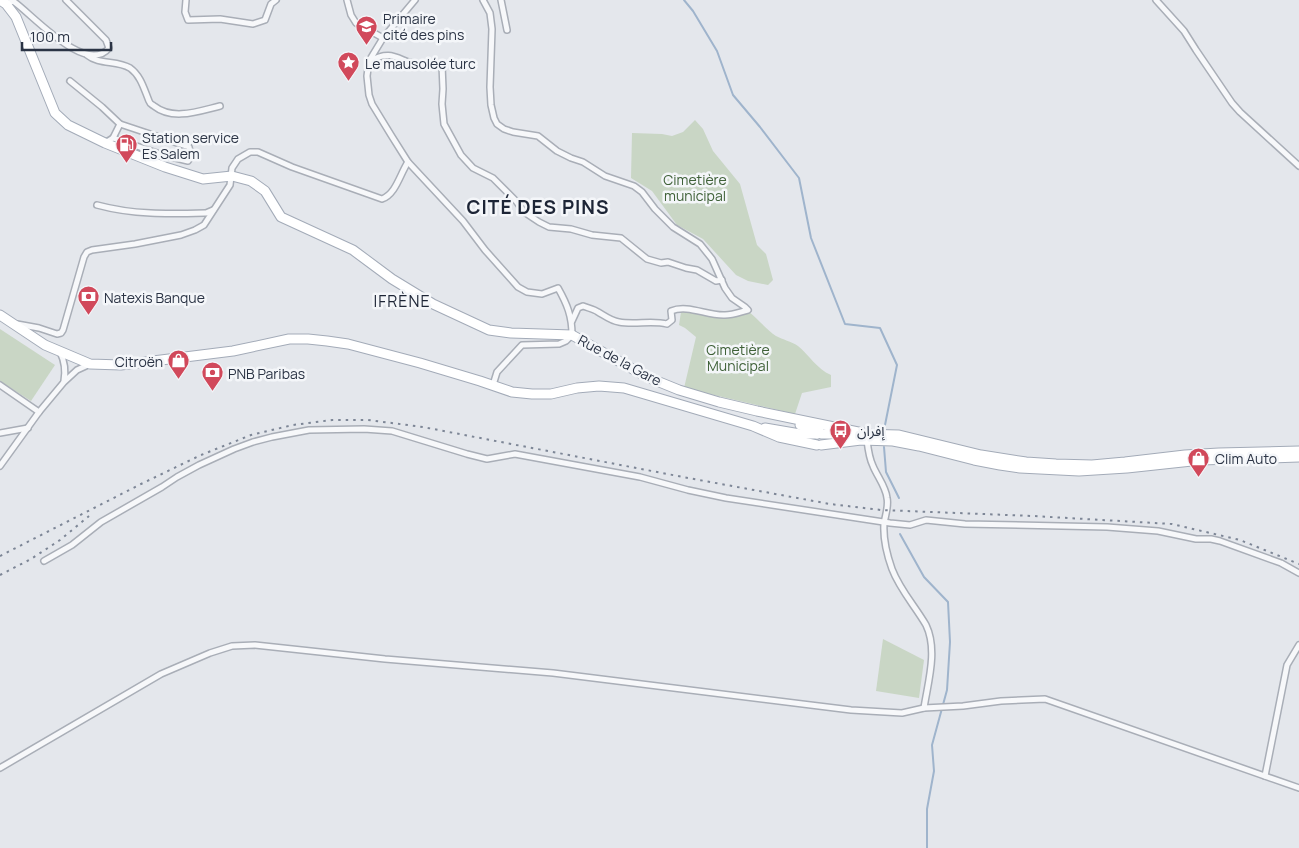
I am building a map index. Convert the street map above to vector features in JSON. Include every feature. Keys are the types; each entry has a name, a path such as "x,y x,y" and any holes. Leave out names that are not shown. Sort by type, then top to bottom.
{"main road":[{"name":"Rue de la Gare","path":"3,2 16,17 55,113 68,125 109,140 165,167 203,179 232,176 251,181 265,191 281,217 352,250 392,279 433,304 489,330 511,333 572,335 647,377 679,390 719,402 784,416 832,431"},
{"path":"0,315 45,345 90,364 121,365 233,351 289,339 327,341 348,344 420,363 512,392 551,394 577,388 599,386 624,388 753,426 779,437 819,445 864,438 906,436 981,455 1026,462 1092,465 1202,454 1299,451"},
{"path":"757,411 772,418 804,426 819,434"},
{"path":"810,423 817,428 819,434"},
{"path":"753,426 800,434 819,434 832,431 864,438"},
{"path":"819,434 814,438 819,445"},
{"path":"892,437 919,446 983,462 1020,468 1050,470 1101,471 1186,461 1299,457"}],"street":[{"path":"66,0 106,40 109,48 105,54 97,56 85,54"},
{"path":"186,0 185,12 188,20 220,19 253,24 265,20 271,4 276,0"},
{"path":"347,0 351,15 356,23 383,38"},
{"path":"415,0 383,38 369,61 367,76 372,104 390,136 408,162 463,221 485,250 518,287 536,294 542,294 558,288 572,321 572,335 566,341 559,344 522,345 497,372 493,385"},
{"path":"483,0 490,12 492,29 490,87 491,105 497,124 504,129 514,132 538,136 557,151 583,162 605,176 634,186 642,192 654,209 672,227 700,244 712,259 725,288 732,298 748,310 724,315 685,308 676,309 671,311 672,320 667,324 660,322 631,324 617,322 596,310 583,306 578,308 572,321"},
{"path":"501,0 507,30"},
{"path":"1156,0 1184,31 1232,103 1299,166"},
{"path":"3,2 12,1 20,6 54,36 93,60 127,66 134,71 142,83 149,103 157,109 166,113 182,114 220,106"},
{"path":"369,61 387,55 398,57 420,66 442,65 444,124 460,155 473,168 493,178 524,212 539,222 549,226 572,229 592,235 621,238 647,259 661,263 668,262 697,270 716,281 722,280"},
{"path":"70,81 120,124 189,146 191,156 188,161 109,140 120,124"},
{"path":"13,324 39,328 57,334 61,333 87,252 181,235 204,225 230,184 232,168 238,159 250,152 258,152 292,167 382,199 392,194 402,170 408,162"},
{"path":"97,205 118,211 159,214 206,213 214,210"},
{"path":"60,352 66,371 64,382"},
{"path":"0,466 39,412 64,382 77,370 90,364"},
{"path":"0,386 39,412"},
{"path":"0,433 28,428"},
{"path":"44,561 72,545 101,522 162,487 177,476 216,456 253,442 302,431 364,429 392,431 487,459 515,454 640,477 726,498 884,522 910,525 926,520 965,524 1107,526 1158,531 1196,539 1211,539 1281,563 1299,573"},
{"path":"864,438 872,466 887,497 884,534 886,549 893,571 900,586 926,626 932,647 924,708"},
{"path":"0,768 162,674 210,653 232,646 255,645 385,659 553,673 851,710 902,713 924,708 1044,699 1299,788"},
{"path":"1264,776 1287,665 1299,645"}],"green space":[{"name":"Cimetière municipal","path":"695,120 703,129 713,151 740,184 757,245 766,254 773,280 768,285 748,281 736,275 703,239 677,225 652,191 631,178 632,133 672,136 683,132"},
{"name":"Cimetière Municipal","path":"681,312 705,315 749,312 776,336 798,346 817,366 831,375 831,387 802,393 795,414 684,388 696,337 679,325"},
{"path":"0,329 55,365 31,401 0,381"},
{"path":"883,639 924,660 919,698 876,691"}],"waterway":[{"path":"684,0 693,11 717,51 733,95 799,178 811,238 845,324 880,328 897,365 885,425"},
{"path":"884,447 886,472 899,498"},
{"path":"900,534 924,577 948,602 950,642 947,690 932,745 934,771 927,809 927,848"}],"railway":[{"path":"0,556 201,455 251,435 293,425 332,420 368,420 423,427 830,504 881,510 1172,524 1240,540 1299,564"},
{"path":"0,575 31,559 60,540 89,516"}],"place":[{"name":"Primaire cité des pins","path":"367,45"},
{"name":"Le mausolée turc","path":"349,82"},
{"name":"Station service Es Salem","path":"126,164"},
{"name":"Natexis Banque","path":"88,316"},
{"name":"Citroën","path":"179,380"},
{"name":"PNB Paribas","path":"212,392"},
{"name":"إفران","path":"841,449"},
{"name":"Clim Auto","path":"1199,477"}],"district":[{"name":"CITÉ DES PINS","path":"538,207"},
{"name":"IFRÈNE","path":"402,301"}]}
